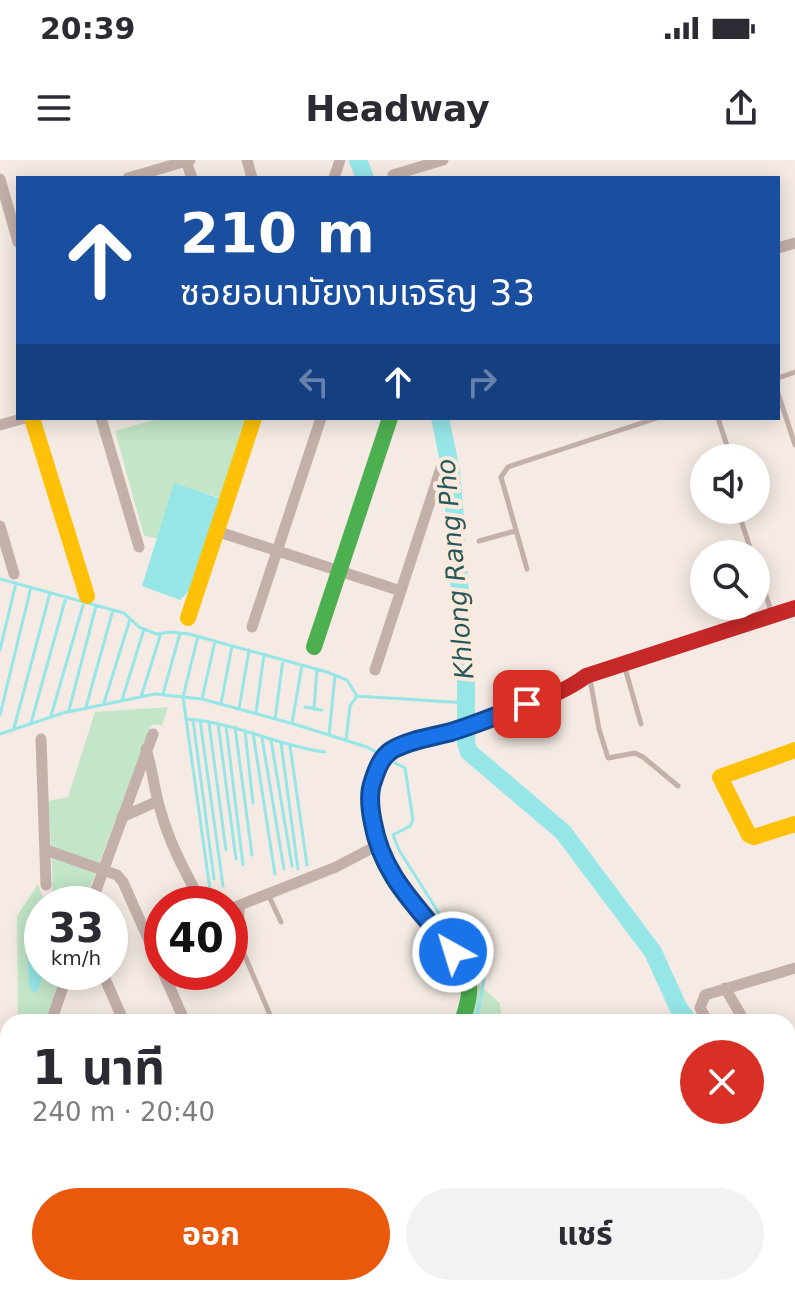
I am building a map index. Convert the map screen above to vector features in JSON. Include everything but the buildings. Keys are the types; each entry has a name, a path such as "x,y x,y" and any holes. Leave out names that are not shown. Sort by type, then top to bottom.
{"street":[{"path":"393,175 443,160"},
{"path":"136,176 188,161"},
{"path":"0,180 14,211"},
{"path":"33,420 87,596"},
{"path":"102,420 139,547"},
{"path":"188,618 253,420"},
{"path":"252,627 320,420"},
{"path":"314,647 389,420"},
{"path":"375,670 441,468"},
{"path":"0,526 14,574"},
{"path":"216,531 401,591"},
{"path":"464,1014 471,993 465,967 393,879 378,845 370,810 370,788 378,766 388,752 550,696 589,675 795,608"},
{"path":"97,886 153,734"},
{"path":"41,739 46,885"},
{"path":"146,749 158,801 176,855 193,886"},
{"path":"795,750 720,777 749,835 754,837 795,824"},
{"path":"122,817 158,801"},
{"path":"248,901 348,862 378,845"},
{"path":"46,850 117,875 144,930"},
{"path":"705,1014 700,1003 705,995 795,968"},
{"path":"725,988 740,1014"},
{"path":"54,1014 62,990"},
{"path":"110,990 120,1014"},
{"path":"171,990 181,1014"}],"lane":[{"path":"780,399 795,445"},
{"path":"527,569 501,477 508,467 651,420"},
{"path":"719,420 726,444"},
{"path":"479,541 515,531"},
{"path":"770,606 773,615"},
{"path":"623,664 641,724"},
{"path":"589,675 608,758 635,753 678,786"},
{"path":"267,894 281,922"},
{"path":"248,963 270,1014"}],"green space":[{"path":"154,420 249,420 222,498 174,484 157,538 144,536 115,431"},
{"path":"168,707 162,725 153,724 150,728 91,886 52,886 48,801 68,797 95,712"},
{"path":"24,905 24,990 56,990 48,1014 18,1014 17,916"},
{"path":"478,984 500,1003 501,1014 471,1014"}],"water":[{"path":"174,483 219,498 220,503 190,590 180,600 142,586"}],"waterway":[{"name":"Khlong Rang Pho","path":"358,160 364,176"},
{"name":"Khlong Rang Pho","path":"440,420 451,471 466,683 466,743 469,752 563,832 653,952 683,1014"},
{"path":"0,579 124,613 139,627 156,634 189,634 327,672 347,680 357,696 467,703"},
{"path":"0,650 16,583"},
{"path":"0,715 31,587"},
{"path":"14,728 50,593"},
{"path":"31,723 66,597"},
{"path":"51,716 84,602"},
{"path":"69,710 96,606"},
{"path":"86,707 113,610"},
{"path":"104,703 130,619"},
{"path":"122,700 144,629"},
{"path":"141,697 161,633"},
{"path":"163,694 180,633"},
{"path":"198,636 183,697 209,886"},
{"path":"202,699 215,641"},
{"path":"221,704 232,646"},
{"path":"239,709 249,650"},
{"path":"256,713 264,654"},
{"path":"275,719 283,660"},
{"path":"292,723 302,665"},
{"path":"314,709 317,669"},
{"path":"329,735 335,675"},
{"path":"0,734 63,713 155,694 202,699 294,724 380,754"},
{"path":"346,740 350,706 357,696"},
{"path":"305,707 322,710"},
{"path":"186,719 222,725 325,752"},
{"path":"193,720 214,879"},
{"path":"200,720 223,886"},
{"path":"209,723 226,850"},
{"path":"218,724 236,859"},
{"path":"226,726 243,865"},
{"path":"235,727 252,855"},
{"path":"245,731 253,803"},
{"path":"253,733 275,874"},
{"path":"262,738 284,869"},
{"path":"271,740 292,866"},
{"path":"281,743 298,869"},
{"path":"290,746 307,865"},
{"path":"395,763 405,768 413,820 410,826 393,835 399,850 442,918 477,963 484,979 477,1014"}],"traffic: fast":[{"path":"314,647 389,420"},
{"path":"433,737 387,753 371,781 370,815 373,833 393,879 464,966 469,990 464,1014"}],"traffic: slow":[{"path":"33,420 87,596"},
{"path":"188,618 253,420"},
{"path":"795,750 720,777 749,835 754,837 795,824"}],"traffic: jam":[{"path":"433,737 534,704 586,676 795,608"}],"route":[{"path":"453,952 393,879 384,862 375,839 370,788 378,766 388,752 399,746 453,731 527,704"}]}
